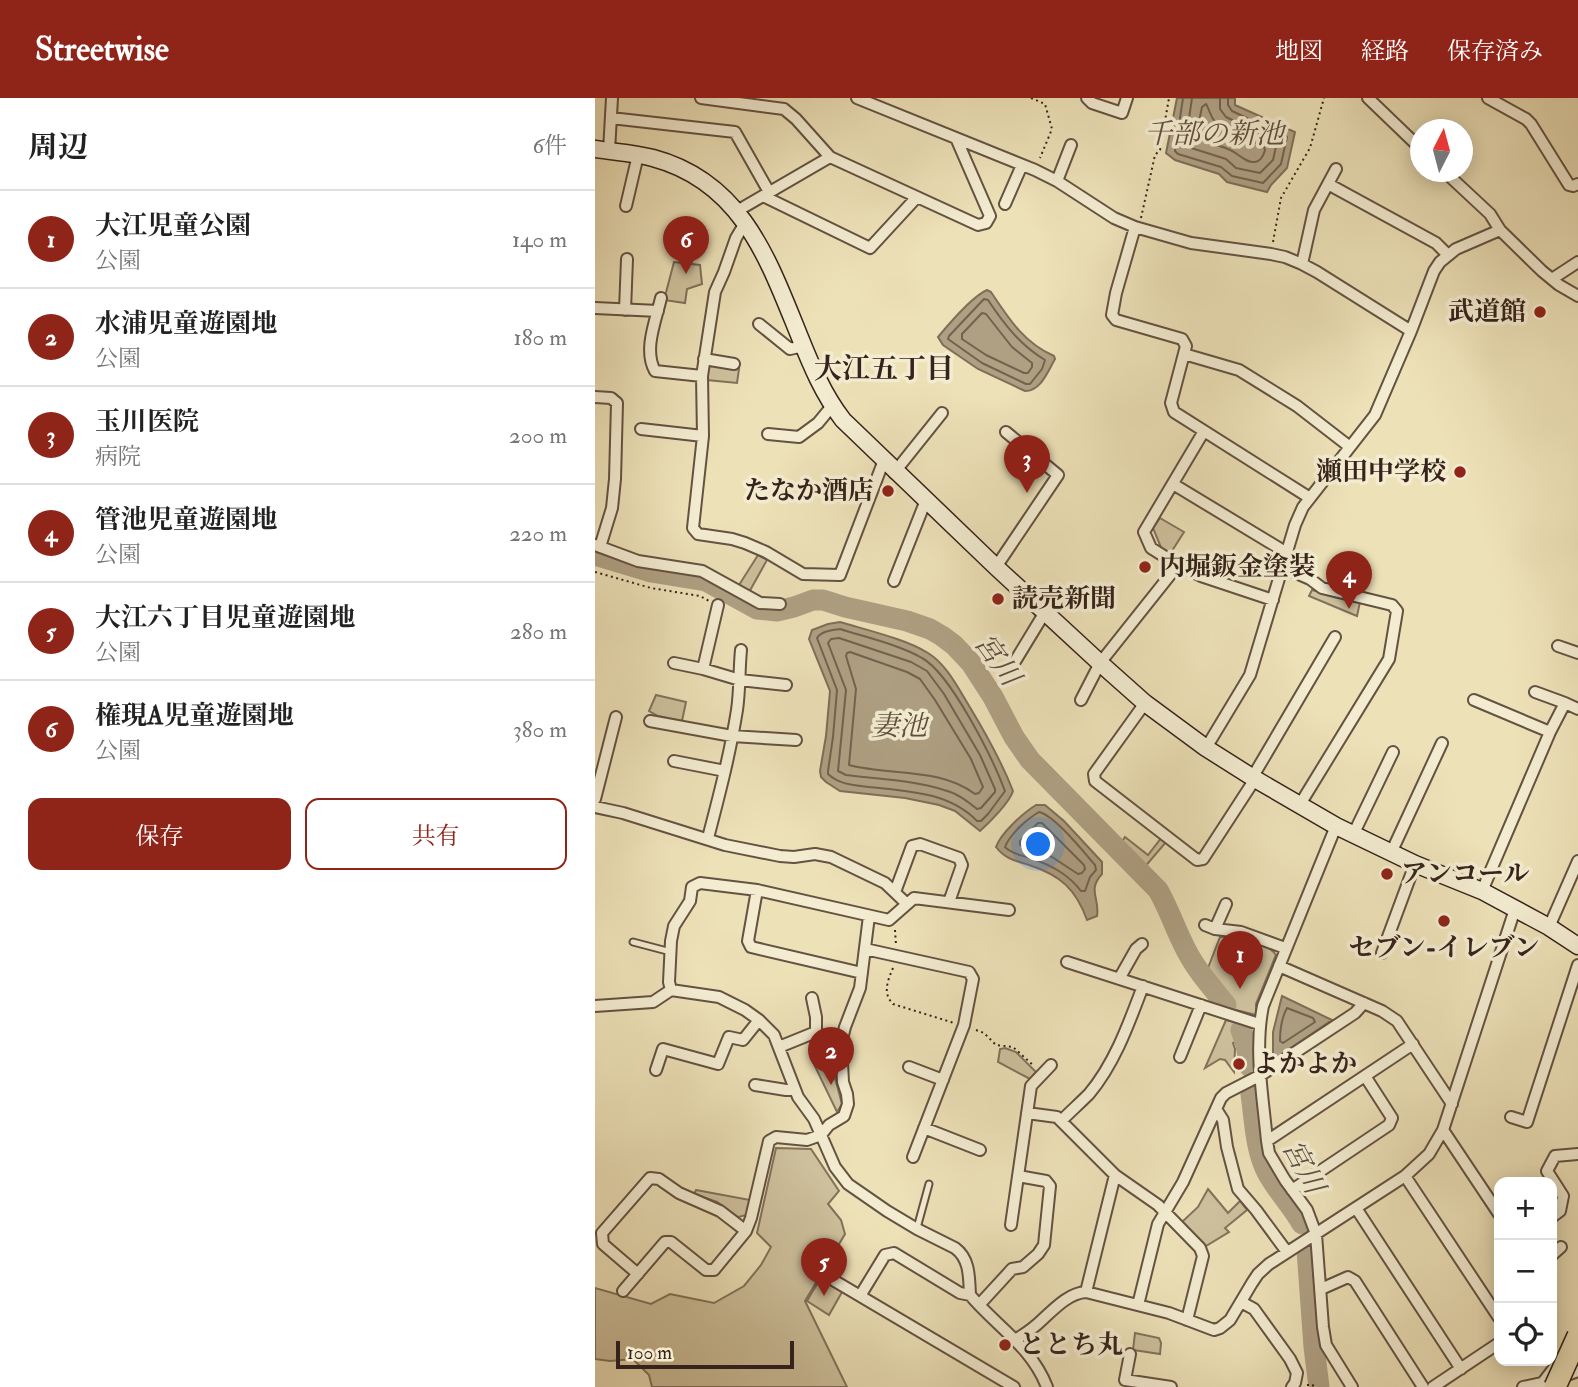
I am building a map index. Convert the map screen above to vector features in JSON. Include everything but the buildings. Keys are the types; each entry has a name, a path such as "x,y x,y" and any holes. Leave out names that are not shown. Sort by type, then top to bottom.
{"highway":[{"path":"1550,1384 1578,1336"},
{"path":"1570,1387 1578,1371"}],"street":[{"path":"612,98 611,118 602,150 653,158 684,170 716,190 741,217 759,245 824,392 843,420 1100,663 1145,702 1206,748 1299,806 1391,853 1482,891 1578,946"},
{"path":"701,98 784,109 830,157 978,225 986,223 990,216 956,138"},
{"path":"784,109 790,98"},
{"path":"857,98 1035,170 1114,218 1137,228 1191,243 1285,257 1302,264 1411,331"},
{"path":"1087,98 1092,103 1122,113 1127,98"},
{"path":"1368,98 1410,138"},
{"path":"1487,98 1526,119 1569,184 1578,184"},
{"path":"611,118 735,132 766,194 870,248 917,197"},
{"path":"1057,181 1071,145"},
{"path":"626,206 638,155"},
{"path":"830,157 766,194 741,217 736,238 715,292 704,359 703,436 693,528 698,534 745,543 803,574 840,575 891,468 942,413"},
{"path":"1005,204 1022,165"},
{"path":"1302,264 1314,210 1336,169"},
{"path":"1456,182 1490,214 1500,230 1552,279 1578,296"},
{"path":"1328,184 1436,243 1448,255"},
{"path":"1137,228 1116,293 1112,315 1116,320 1182,339 1186,346 1171,403 1174,412 1310,498"},
{"path":"1206,748 1250,674 1303,507 1375,415 1434,271 1440,262 1456,249 1500,230"},
{"path":"625,310 627,259"},
{"path":"1552,279 1578,262"},
{"path":"661,298 650,342 651,365 655,371 702,376"},
{"path":"595,308 658,311"},
{"path":"759,324 790,349 803,346"},
{"path":"1184,354 1239,370 1297,406 1350,447"},
{"path":"704,359 734,364"},
{"path":"595,397 611,398 617,403 612,508 598,546 638,561 702,571 760,603 780,604"},
{"path":"768,434 799,437 818,423 832,406"},
{"path":"641,429 703,436"},
{"path":"1205,431 1144,532 1151,548 1178,565 1201,576 1273,600"},
{"path":"996,567 1058,475 1006,432"},
{"path":"1173,484 1287,553"},
{"path":"894,581 926,500"},
{"path":"1081,699 1100,663 1178,565"},
{"path":"1282,568 1310,579 1322,588 1392,605 1397,611 1389,659 1299,806"},
{"path":"703,669 718,605"},
{"path":"1014,663 1045,612"},
{"path":"1145,702 1094,774 1095,781 1197,860 1203,859 1335,637"},
{"path":"1559,646 1578,653"},
{"path":"708,838 732,736 740,680 741,650"},
{"path":"674,663 740,680 786,685"},
{"path":"1535,692 1578,709"},
{"path":"1474,700 1550,732"},
{"path":"1482,891 1550,732 1565,704"},
{"path":"595,799 616,717"},
{"path":"650,721 732,736 796,740"},
{"path":"1391,853 1442,743"},
{"path":"1353,835 1393,752"},
{"path":"674,761 725,771"},
{"path":"595,807 725,845 780,856 815,854 831,857 885,883 907,904"},
{"path":"1336,826 1263,1006 1259,1024 1269,1153 1307,1210 1316,1234 1326,1345 1352,1387"},
{"path":"895,892 912,846 920,844 959,858 962,865 949,902"},
{"path":"1549,927 1578,861"},
{"path":"1382,953 1415,864"},
{"path":"671,990 669,982 674,926 690,901 692,887 701,883 757,890 890,920 914,898 1009,909"},
{"path":"757,890 748,941 751,947 862,973"},
{"path":"1226,904 1210,927 1241,932 1286,948"},
{"path":"1016,1340 1077,1292 1138,1305 1206,1328 1220,1328 1230,1320 1258,1274 1287,1252 1405,1176 1429,1154 1443,1130 1515,909"},
{"path":"623,1291 665,1242 671,1242 706,1270 714,1270 746,1231 769,1141 776,1137 807,1140 821,1135 829,1125 844,1116 848,1104 841,1064 841,1043 860,988 869,916"},
{"path":"1119,979 1136,949 1142,944"},
{"path":"865,949 969,972 973,979 964,1025 913,1157"},
{"path":"1067,962 1259,1024"},
{"path":"1511,1117 1527,1122 1578,965"},
{"path":"1279,966 1382,1011 1397,1021 1452,1104"},
{"path":"1061,1121 1089,1093 1103,1074 1120,1043 1143,986"},
{"path":"595,1006 653,1002 671,990 719,997 759,1020 774,1035 795,1090 814,1119 835,1167 848,1184 865,1197 960,1252 968,1272 969,1295"},
{"path":"779,1047 816,1032 812,998"},
{"path":"1138,1305 1158,1224 1184,1182 1221,1098 1355,1013 1364,1003"},
{"path":"1180,1057 1201,1005"},
{"path":"656,1070 663,1049 718,1065 729,1037 743,1040 759,1020"},
{"path":"1267,1141 1413,1044"},
{"path":"1011,1225 1031,1086 1051,1065"},
{"path":"909,1068 943,1080"},
{"path":"1292,1190 1389,1125 1392,1118 1365,1076"},
{"path":"755,1085 795,1090"},
{"path":"1216,1109 1223,1120 1238,1189 1287,1252"},
{"path":"1027,1113 1057,1117 1115,1175 1158,1205 1200,1248 1203,1256 1187,1320"},
{"path":"924,1128 980,1150"},
{"path":"1443,1130 1494,1206"},
{"path":"1551,1177 1547,1171 1555,1156 1578,1154"},
{"path":"1086,1292 1115,1175"},
{"path":"979,1306 1011,1269 1023,1266 1038,1254 1044,1245 1051,1186 1046,1181 1018,1176"},
{"path":"1405,1176 1494,1310"},
{"path":"638,1274 603,1244 602,1233 650,1178 659,1179 679,1193 720,1211 746,1231"},
{"path":"1557,1187 1563,1196 1557,1213"},
{"path":"1356,1208 1461,1369"},
{"path":"1557,1251 1561,1247"},
{"path":"860,1296 885,1255 894,1253 960,1293 969,1295 1030,1355 1047,1387"},
{"path":"828,1277 1014,1387"},
{"path":"1321,1289 1348,1277 1355,1281 1423,1387"},
{"path":"1241,1301 1254,1309 1290,1359 1297,1373 1295,1384 1291,1387"},
{"path":"1550,1384 1578,1323"},
{"path":"1433,1387 1494,1346"},
{"path":"1130,1354 1125,1380 1171,1387"},
{"path":"1523,1387 1550,1384 1551,1381 1578,1371"}],"lane":[{"path":"633,942 671,952"},
{"path":"917,1229 929,1184"}],"path":[{"path":"1031,98 1045,104 1052,129 1035,170"},
{"path":"1137,228 1154,155 1160,150 1169,98"},
{"path":"1271,254 1281,198 1310,148 1324,98"},
{"path":"595,572 651,588 700,596 718,605"},
{"path":"890,920 895,924 895,956 888,981 888,999 893,1004 984,1033 996,1045 1013,1047 1042,1075"}],"shaded area":[{"path":"674,262 700,265 702,284 687,289 685,303 664,300"},
{"path":"709,364 739,369 737,383 707,380"},
{"path":"1160,518 1184,532 1170,554 1162,550 1153,528"},
{"path":"758,555 767,560 748,594 739,585"},
{"path":"1312,590 1360,602 1357,616 1309,596"},
{"path":"656,695 686,702 682,721 658,716 649,711"},
{"path":"1125,837 1148,855 1162,837 1167,841 1143,869 1118,847"},
{"path":"1220,937 1259,943 1276,955 1256,1004 1256,1015 1232,1009 1206,973"},
{"path":"1226,1020 1234,1022 1241,1039 1233,1043 1234,1072 1225,1060 1220,1059 1205,1068"},
{"path":"835,1047 835,1078 842,1104 837,1112 811,1058"},
{"path":"1000,1049 1016,1052 1036,1072 1030,1079 998,1062"},
{"path":"776,1148 811,1149 839,1191 828,1204 841,1220 845,1234 805,1301 847,1387 652,1387 649,1375 633,1359 595,1359 595,1288 651,1304 670,1294 714,1303 744,1286 771,1247 757,1233"},
{"path":"1208,1189 1228,1213 1240,1201 1247,1210 1225,1228 1229,1232 1206,1246 1182,1222 1198,1207"},
{"path":"696,1190 750,1200 747,1215 738,1217 717,1202 694,1194"},
{"path":"820,1279 842,1292 829,1315 807,1301"},
{"path":"1135,1333 1159,1338 1160,1354 1133,1350"}],"water":[{"name":"千部の新池","path":"1177,98 1235,98 1235,105 1295,132 1287,168 1267,192 1227,182 1219,174 1175,160 1166,153"},
{"path":"987,290 1026,337 1054,356 1055,359 1043,379 1031,390 1025,391 978,369 943,345 938,337 968,304"},
{"name":"妻池","path":"840,622 909,643 934,658 951,676 992,746 1013,791 1004,806 980,831 955,811 939,805 905,798 840,791 821,777 830,691 809,639 812,630"},
{"path":"1036,805 1045,805 1064,821 1102,862 1102,874 1095,885 1097,916 1087,920 1072,892 1050,873 1011,859 996,847 1013,824"},
{"path":"1282,996 1332,1020 1273,1060 1273,1032"}],"waterway":[{"name":"宮川","path":"595,555 651,572 706,581 757,609 777,611 813,600 823,600 907,621 942,636 971,663 1030,760 1158,890 1189,956 1226,1005"},
{"name":"宮川","path":"1241,1030 1250,1067"},
{"name":"宮川","path":"1251,1095 1260,1155 1272,1181 1302,1224"},
{"name":"宮川","path":"1307,1250 1319,1387"}],"place":[{"name":"権現A児童遊園地","path":"686,274"},
{"name":"武道館","path":"1540,312"},
{"name":"瀬田中学校","path":"1460,472"},
{"name":"たなか酒店","path":"888,491"},
{"name":"玉川医院","path":"1027,493"},
{"name":"内堀鈑金塗装","path":"1145,567"},
{"name":"読売新聞","path":"998,599"},
{"name":"管池児童遊園地","path":"1349,609"},
{"name":"アンコール","path":"1387,874"},
{"name":"セブン-イレブン","path":"1444,921"},
{"name":"大江児童公園","path":"1240,989"},
{"name":"よかよか","path":"1239,1064"},
{"name":"水浦児童遊園地","path":"831,1085"},
{"name":"大江六丁目児童遊園地","path":"824,1296"},
{"name":"ととち丸","path":"1005,1345"}],"district":[{"name":"大江五丁目","path":"884,369"}]}
